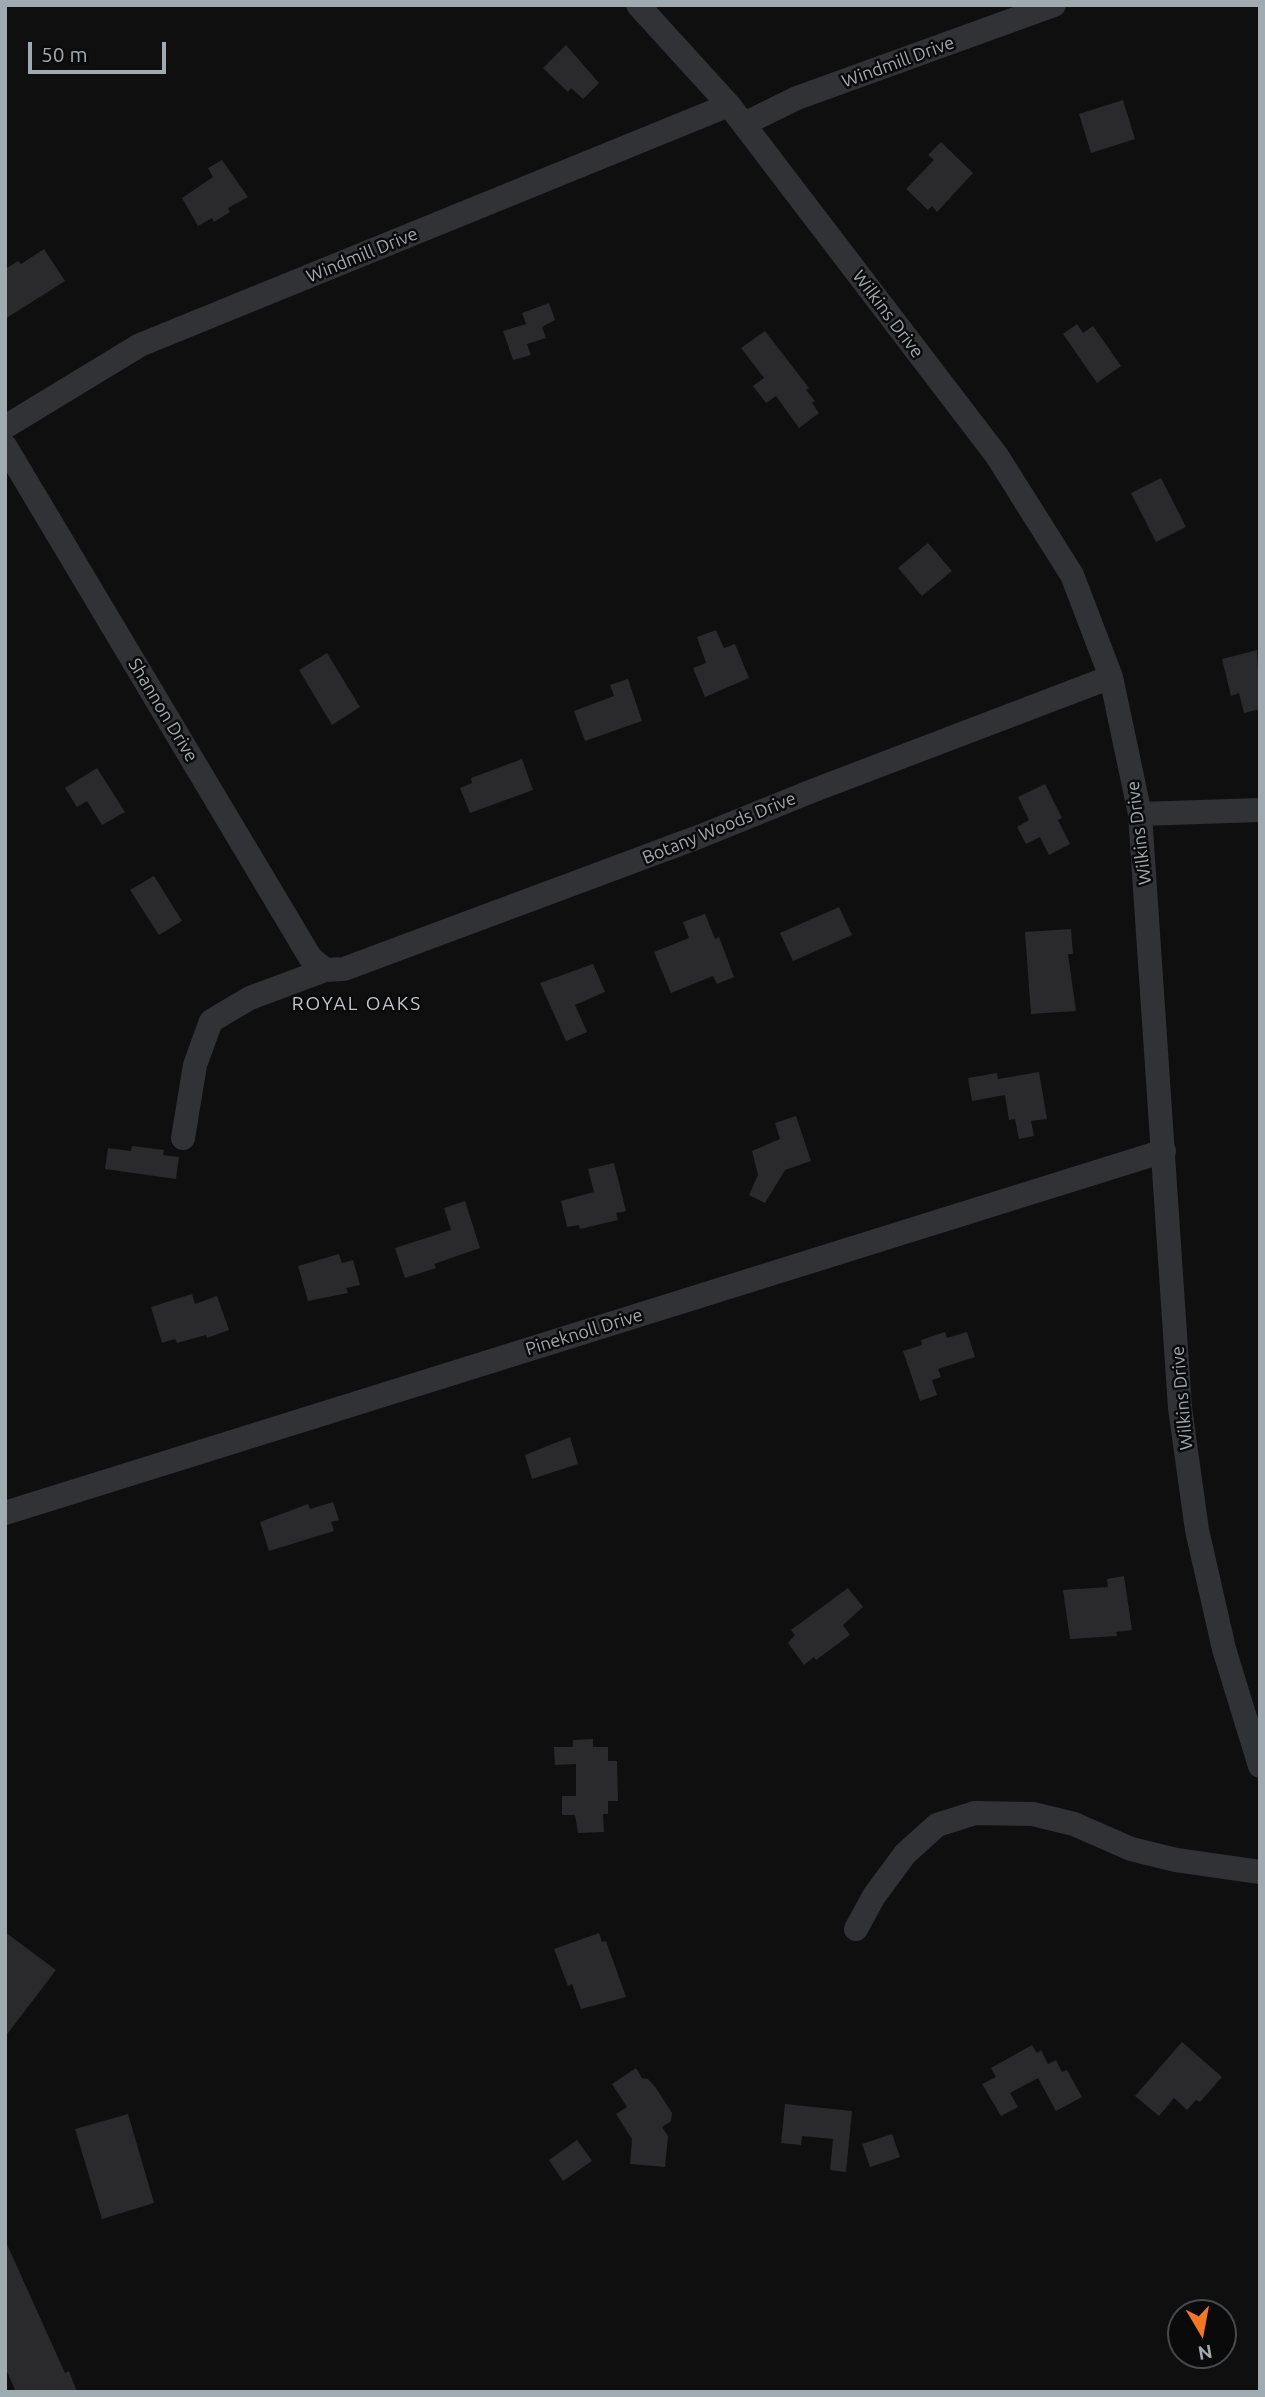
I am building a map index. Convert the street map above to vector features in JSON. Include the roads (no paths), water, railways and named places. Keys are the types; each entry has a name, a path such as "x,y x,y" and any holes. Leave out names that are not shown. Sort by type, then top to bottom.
{"street":[{"name":"Wilkins Drive","path":"638,5 737,114 997,456 1072,575 1111,677 1140,814 1180,1408 1197,1530 1224,1650 1260,1766"},
{"name":"Windmill Drive","path":"5,427 140,345 737,114 797,98 1054,5"},
{"name":"Shannon Drive","path":"5,446 310,957 326,970"},
{"name":"Botany Woods Drive","path":"183,1138 195,1065 211,1021 250,998 326,970 344,969 701,836 1111,677"},
{"path":"1140,814 1260,810"},
{"name":"Pineknoll Drive","path":"5,1513 1164,1151"},
{"path":"856,1929 874,1896 905,1854 937,1825 975,1813 1033,1814 1074,1824 1131,1849 1176,1860 1260,1872"}],"district":[{"name":"ROYAL OAKS","path":"357,1004"}]}
